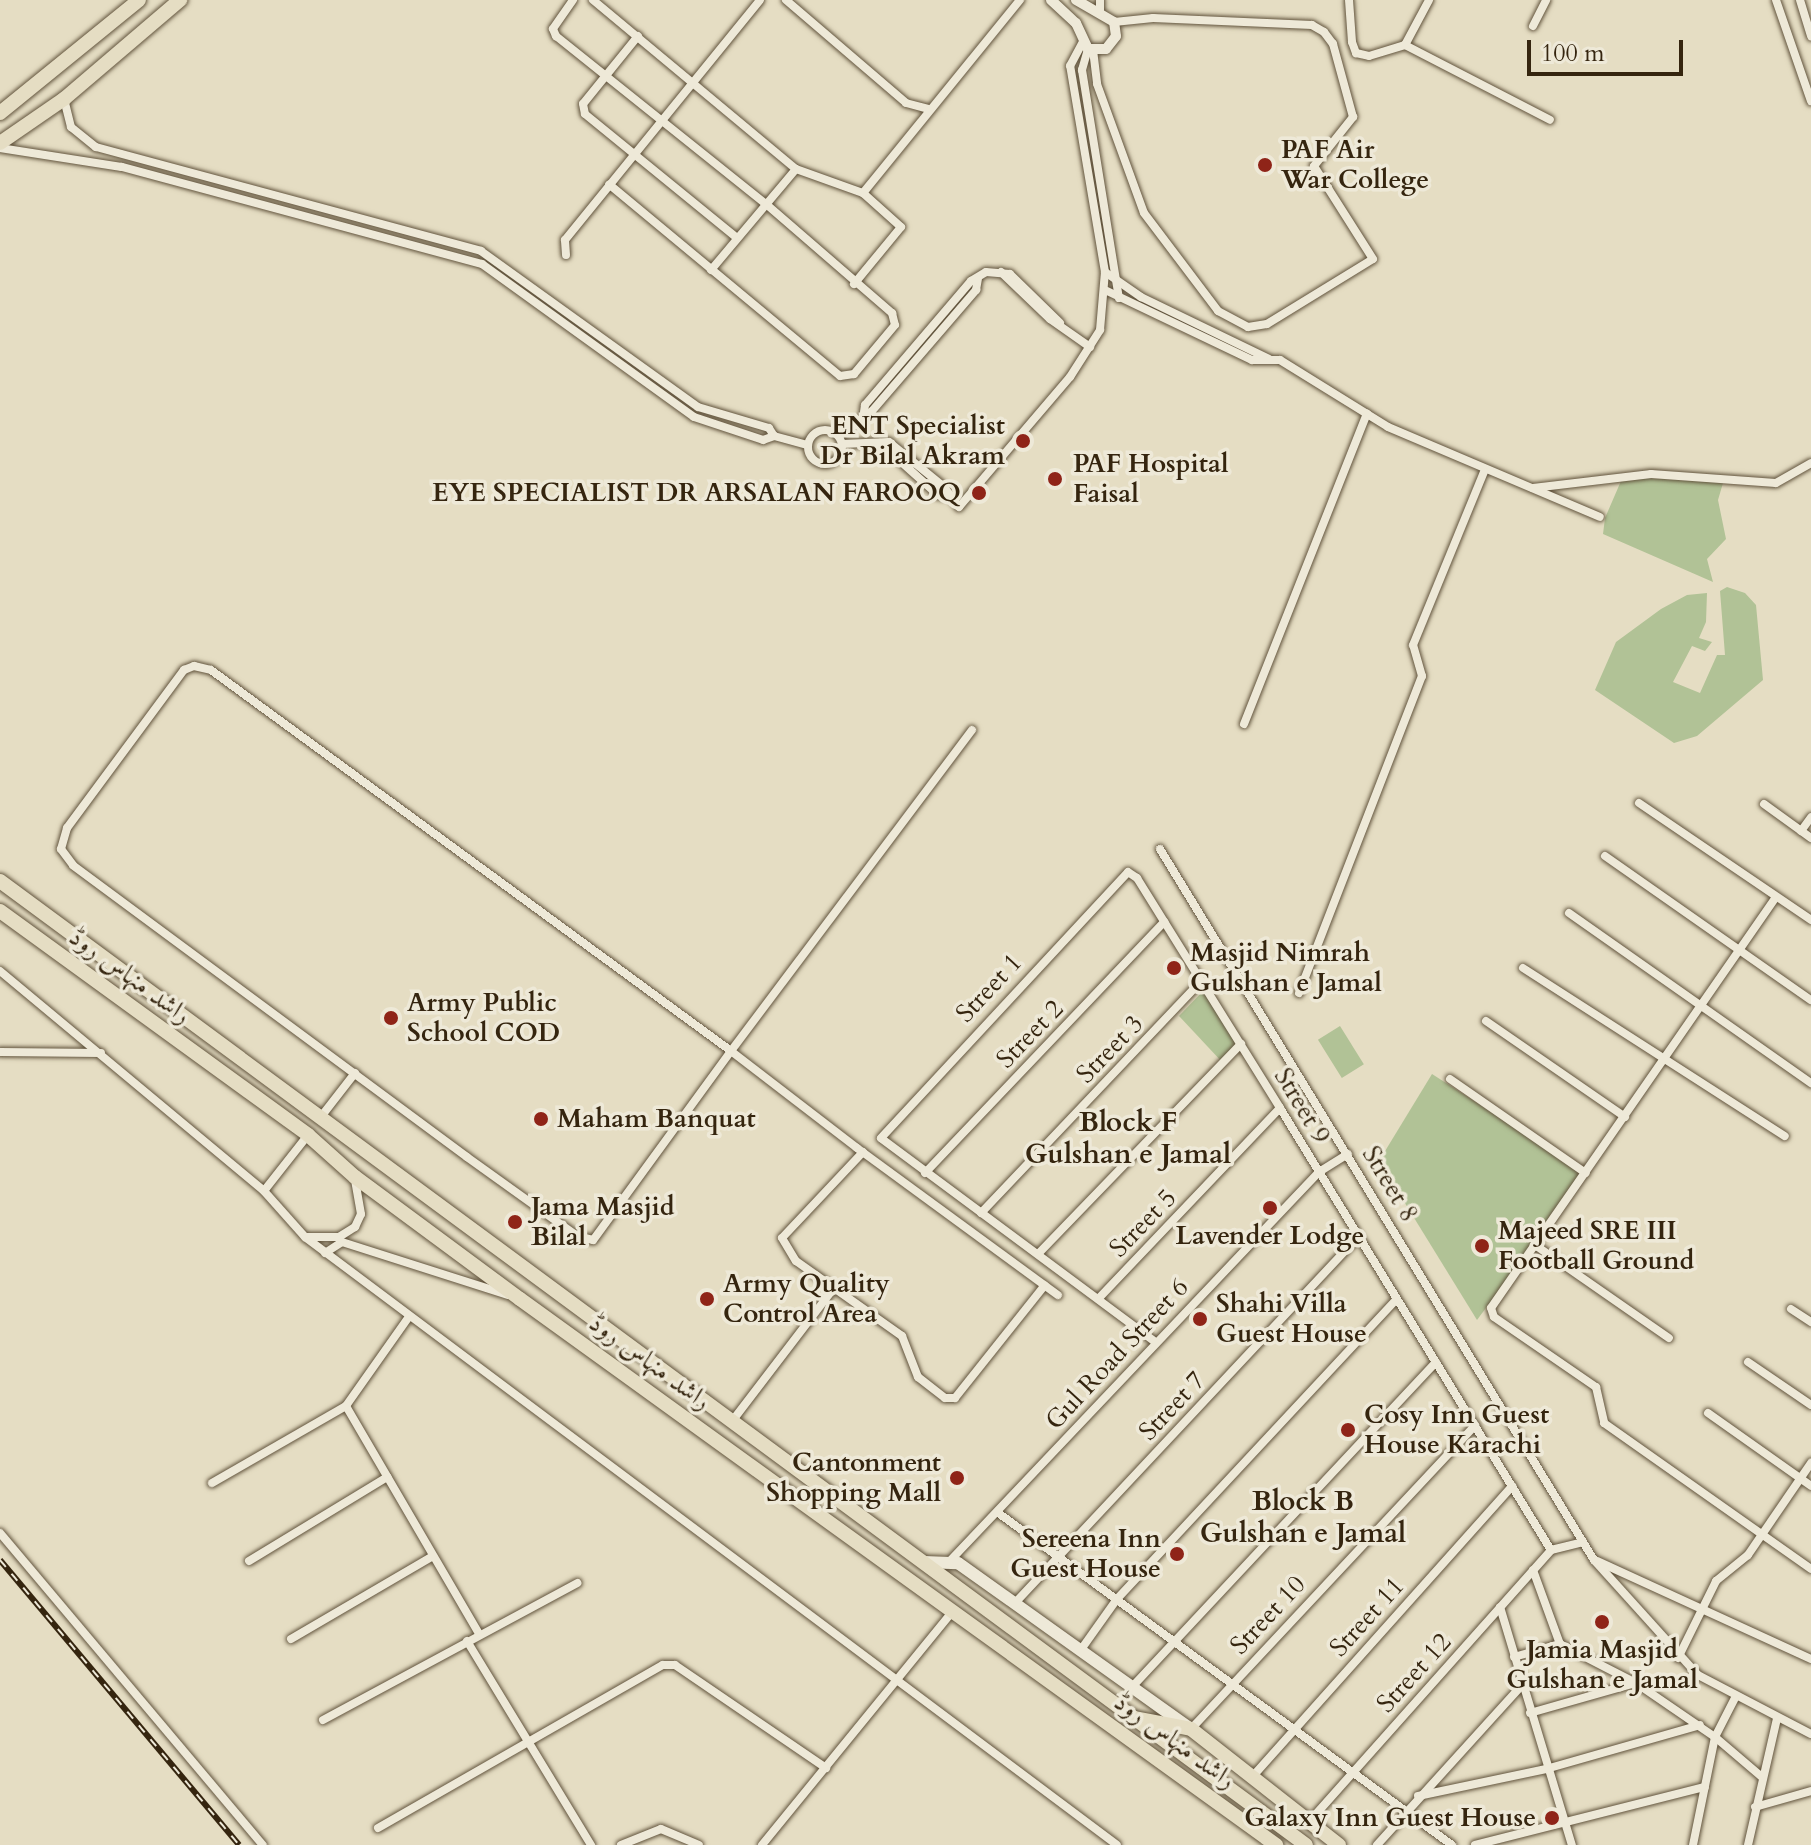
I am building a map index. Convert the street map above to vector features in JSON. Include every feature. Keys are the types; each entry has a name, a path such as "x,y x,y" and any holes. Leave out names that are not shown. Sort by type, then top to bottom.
{"main road":[{"path":"0,113 139,0"},
{"path":"0,145 64,99 180,0"},
{"name":"راشد منہاس روڈ","path":"0,881 733,1420 988,1615 1306,1845"},
{"name":"راشد منہاس روڈ","path":"0,911 308,1135 355,1177 520,1299 955,1610 1276,1845"},
{"path":"917,1560 946,1565 958,1563 1191,1729 1339,1845"},
{"path":"988,1615 1036,1659 1039,1671"},
{"path":"1058,1664 1058,1674 1113,1725"},
{"path":"1134,1718 1191,1729"}],"street":[{"path":"573,0 554,32 658,121 766,204 895,319 854,374 845,377 609,184"},
{"path":"593,0 796,169 863,193 901,227 854,284"},
{"path":"566,255 565,240 658,121 760,0"},
{"path":"786,0 906,103 928,109"},
{"path":"863,193 928,109 1020,0"},
{"path":"1051,0 1076,23 1088,47 1097,84 1144,213 1218,311 1248,327 1267,324 1373,259 1314,166 1353,117 1333,44 1324,32 1312,25 1153,18 1114,22 1076,0"},
{"path":"1100,0 1100,13"},
{"path":"1349,0 1356,53 1369,56 1405,45 1550,120"},
{"path":"1405,45 1429,0"},
{"path":"1533,26 1546,0"},
{"path":"1776,0 1811,101"},
{"path":"1800,0 1811,36"},
{"path":"807,445 825,429 841,440 880,443 938,495 948,496 959,507 1090,347 1105,314 1105,272 1070,66 1088,47 1114,42 1114,22"},
{"path":"638,36 582,107 633,154 737,238"},
{"path":"1088,47 1082,70 1119,298"},
{"path":"64,99 71,127 96,147 482,264 694,417 763,440 774,436 807,445"},
{"path":"0,145 93,161 371,228"},
{"path":"93,161 96,147"},
{"path":"133,171 137,157"},
{"path":"711,270 796,169"},
{"path":"807,445 813,460 829,464 841,453 841,440 864,412 872,411 976,290 978,279 986,272 1001,272 1004,280 1090,347"},
{"path":"1105,272 1141,297 1270,359"},
{"path":"1105,290 1222,348 1252,360 1280,360 1367,413 1484,472 1532,488 1600,517"},
{"path":"1244,724 1367,413"},
{"path":"1532,488 1651,474 1776,483 1811,463"},
{"path":"1299,993 1422,676 1413,645 1484,472"},
{"path":"972,730 731,1051 593,1240 577,1236 355,1073 73,865 61,849 67,828 184,670 194,666 211,670 731,1051 1058,1295"},
{"path":"1639,803 1811,920"},
{"path":"1764,804 1811,838"},
{"path":"1801,831 1811,817"},
{"name":"Street 8","path":"1160,849 1594,1560 1678,1658 1735,1698 1811,1734"},
{"path":"1605,856 1811,1000"},
{"name":"Street 9","path":"1133,873 1551,1550"},
{"name":"Street 1","path":"925,1173 881,1138 1109,887 1133,873"},
{"path":"1776,897 1703,1006 1494,1300 1494,1317 1596,1387 1604,1423 1811,1569"},
{"path":"1569,913 1811,1083"},
{"name":"Street 2","path":"925,1173 1164,922"},
{"path":"1523,968 1785,1136"},
{"path":"0,971 264,1191 305,1237 408,1318 1117,1845"},
{"name":"Street 3","path":"981,1213 1201,981"},
{"path":"1486,1021 1625,1117"},
{"path":"1039,1253 1241,1044"},
{"path":"0,1052 101,1053"},
{"path":"320,1118 355,1073"},
{"path":"1450,1079 1586,1173"},
{"name":"Street 5","path":"1100,1297 1280,1108"},
{"path":"264,1191 308,1135"},
{"path":"863,1152 782,1238 796,1261 902,1336 918,1377 951,1398 1045,1285"},
{"name":"Gul Road Street 6","path":"946,1565 1154,1341 1319,1172 1348,1154"},
{"path":"925,1173 1100,1297 1154,1341"},
{"path":"305,1237 339,1237 355,1227 361,1214 355,1177"},
{"name":"Street 7","path":"1015,1603 1358,1237"},
{"path":"325,1253 342,1242 520,1299"},
{"path":"1535,1245 1669,1338"},
{"path":"733,1420 834,1288"},
{"path":"1080,1651 1117,1599 1396,1300"},
{"path":"1791,1309 1811,1322"},
{"path":"212,1483 346,1406 408,1318"},
{"path":"1132,1687 1172,1640 1436,1362"},
{"path":"1748,1362 1811,1405"},
{"path":"346,1406 479,1634"},
{"path":"1708,1413 1811,1486"},
{"name":"Street 10","path":"1191,1729 1475,1425"},
{"path":"1678,1658 1716,1581 1742,1561 1811,1463"},
{"path":"249,1561 387,1477"},
{"name":"Street 11","path":"1253,1776 1512,1486"},
{"path":"997,1512 1452,1845"},
{"path":"0,1533 263,1845"},
{"path":"1551,1550 1583,1542"},
{"name":"Street 12","path":"1308,1823 1551,1550"},
{"path":"291,1639 433,1556"},
{"path":"1594,1560 1811,1659"},
{"path":"1533,1570 1560,1644 1636,1683 1700,1725 1762,1777"},
{"path":"323,1720 577,1583"},
{"path":"1500,1607 1546,1769 1572,1845"},
{"path":"762,1845 955,1610"},
{"path":"467,1641 588,1844"},
{"path":"1514,1657 1560,1644"},
{"path":"378,1828 528,1741 670,1664 826,1768"},
{"path":"1530,1713 1636,1683"},
{"path":"1377,1845 1404,1810 1522,1685"},
{"path":"1693,1845 1715,1737 1735,1698"},
{"path":"1748,1845 1777,1718"},
{"path":"1418,1796 1546,1769 1700,1725"},
{"path":"1475,1845 1564,1820 1705,1787"},
{"path":"1755,1807 1811,1791"},
{"path":"621,1845 661,1829 699,1845"}],"green space":[{"path":"1649,478 1723,483 1718,500 1726,539 1707,559 1713,582 1603,534 1605,518 1621,481"},
{"path":"1727,587 1745,593 1756,605 1763,680 1697,736 1674,743 1595,690 1616,642 1661,609 1687,595 1707,593 1706,622 1699,638 1712,642 1705,651 1692,646 1673,682 1700,693 1717,655 1725,655 1720,591"},
{"path":"1205,989 1241,1044 1223,1063 1179,1016"},
{"path":"1340,1026 1364,1064 1342,1078 1318,1040"},
{"name":"Majeed SRE III Football Ground","path":"1432,1074 1586,1173 1477,1320 1379,1161"}],"railway":[{"path":"0,1560 239,1845"}],"place":[{"name":"PAF Air War College","path":"1265,165"},
{"name":"ENT Specialist Dr Bilal Akram","path":"1023,441"},
{"name":"PAF Hospital Faisal","path":"1055,479"},
{"name":"EYE SPECIALIST DR ARSALAN FAROOQ","path":"979,493"},
{"name":"Masjid Nimrah Gulshan e Jamal","path":"1174,968"},
{"name":"Army Public School COD","path":"391,1018"},
{"name":"Maham Banquat","path":"541,1119"},
{"name":"Lavender Lodge","path":"1270,1208"},
{"name":"Jama Masjid Bilal","path":"515,1222"},
{"name":"Majeed SRE III Football Ground","path":"1482,1246"},
{"name":"Army Quality Control Area","path":"707,1299"},
{"name":"Shahi Villa Guest House","path":"1200,1319"},
{"name":"Cosy Inn Guest House Karachi","path":"1348,1430"},
{"name":"Cantonment Shopping Mall","path":"957,1478"},
{"name":"Sereena Inn Guest House","path":"1177,1554"},
{"name":"Jamia Masjid Gulshan e Jamal","path":"1602,1622"},
{"name":"Galaxy Inn Guest House","path":"1552,1818"}],"district":[{"name":"Block F Gulshan e Jamal","path":"1128,1138"},
{"name":"Block B Gulshan e Jamal","path":"1303,1517"}]}
